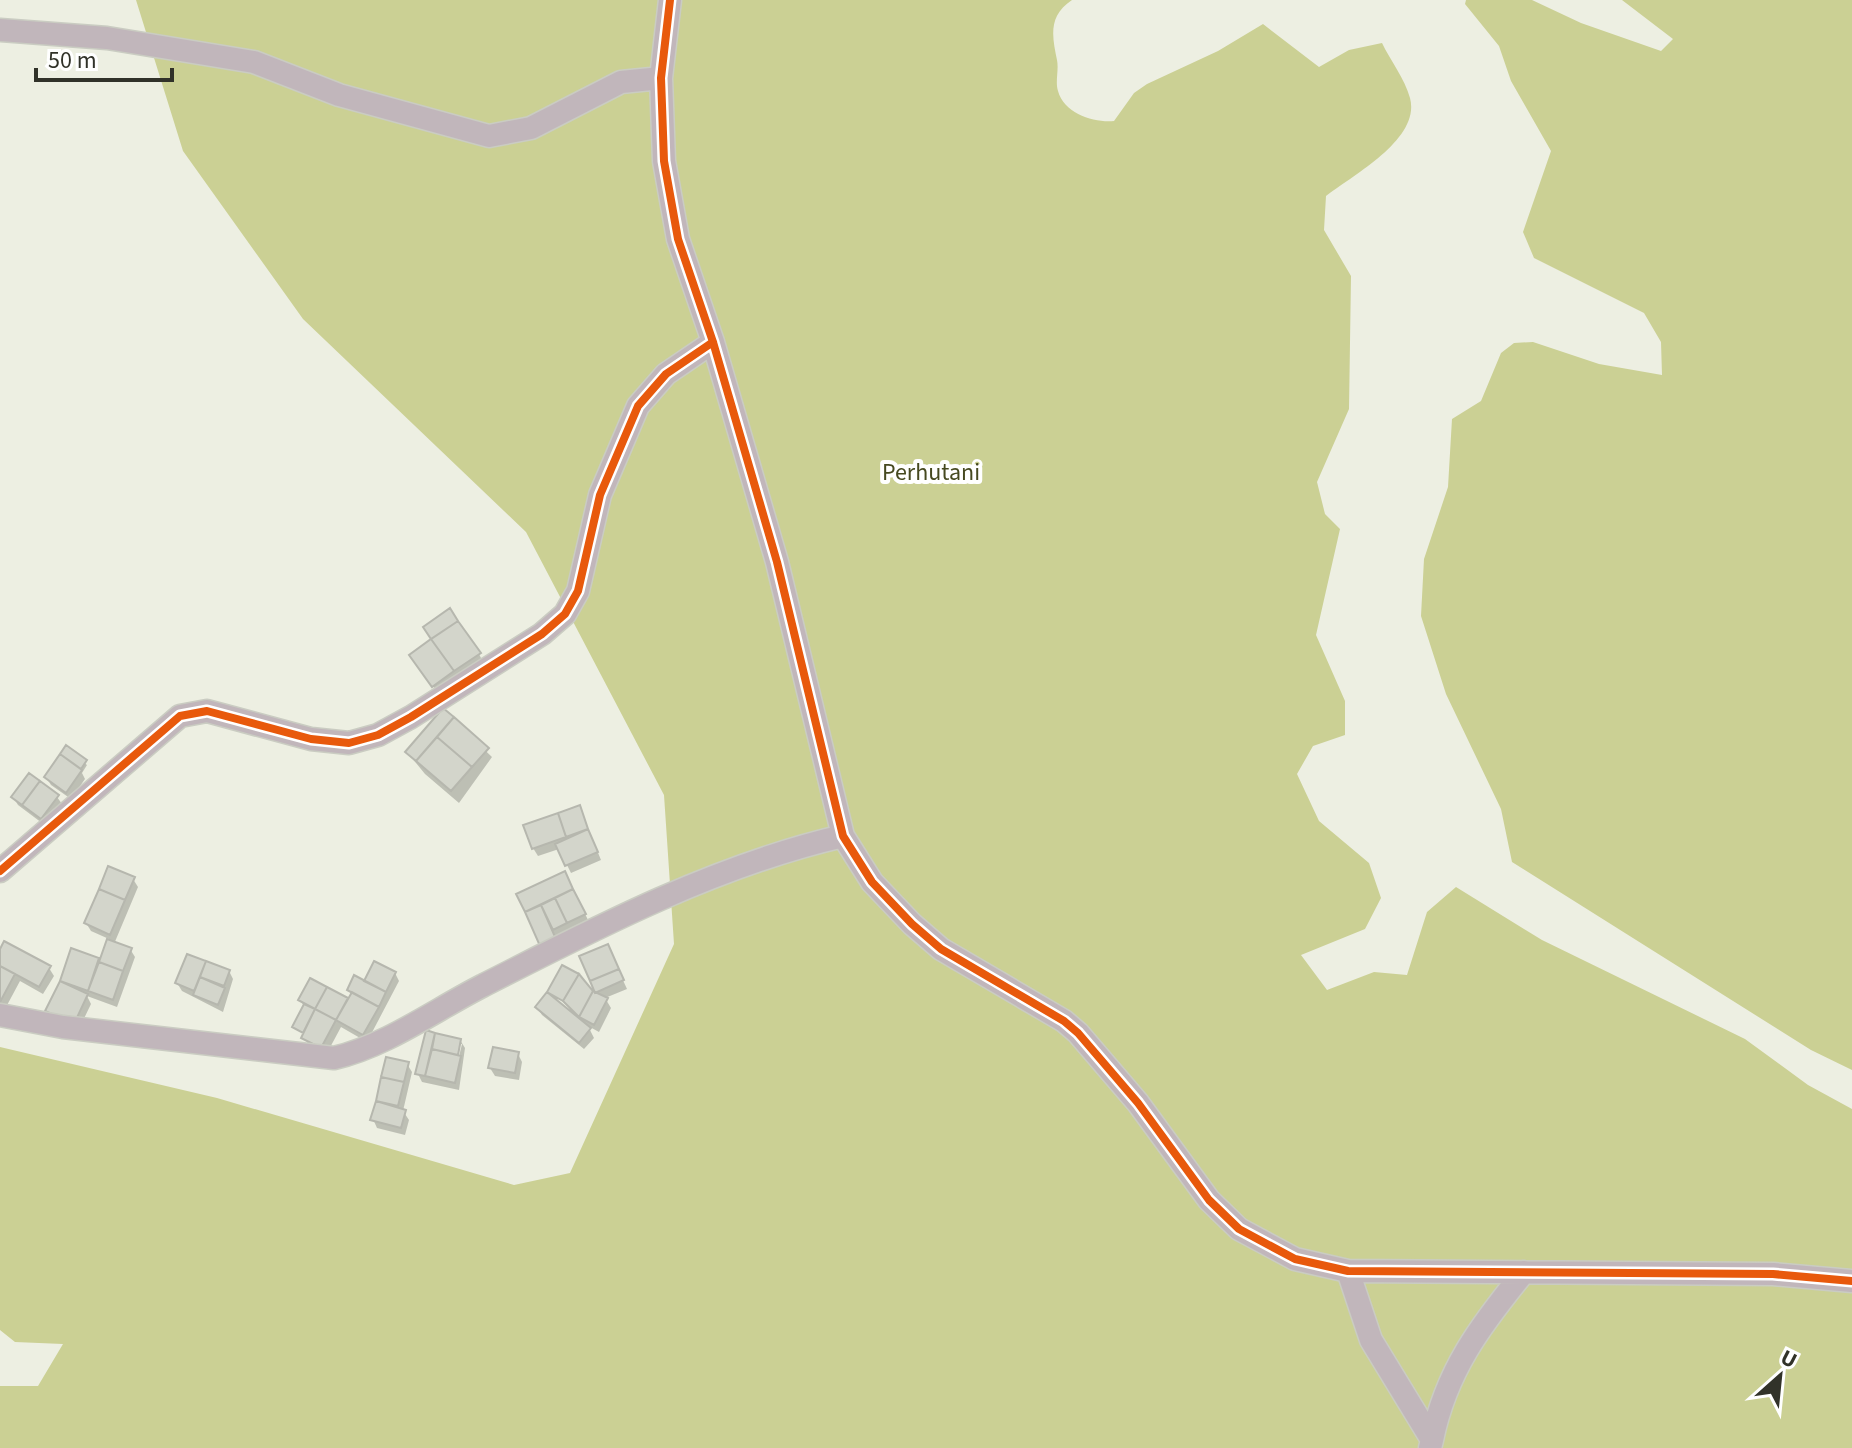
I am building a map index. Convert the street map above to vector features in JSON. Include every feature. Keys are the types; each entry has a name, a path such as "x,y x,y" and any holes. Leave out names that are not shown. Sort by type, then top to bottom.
{"street":[{"path":"670,0 661,78 664,161 678,239 713,342 777,562 843,836 872,882 941,949 1064,1021 1078,1033 1138,1103 1209,1200 1252,1238 1295,1259 1348,1271 1773,1274 1852,1281"},
{"path":"0,30 107,38 254,62 339,95 489,136 531,128 621,82 661,78"},
{"path":"0,871 180,716 207,711 311,739 349,743 363,740 411,717 557,623 578,591 590,526 624,431 638,406 666,374 713,342"},
{"path":"0,1015 63,1027 334,1058 366,1048 424,1015 638,909 751,863 843,836"},
{"path":"1348,1271 1371,1340 1431,1444"},
{"path":"1431,1444 1440,1400 1450,1378 1524,1272"}],"green space":[{"name":"Perhutani","path":"136,0 1072,0 1055,20 1058,91 1073,111 1106,121 1114,121 1134,93 1147,84 1218,51 1263,24 1319,67 1349,50 1382,43 1408,91 1411,113 1405,128 1382,154 1326,196 1324,230 1351,276 1349,409 1317,482 1325,514 1340,529 1316,635 1345,701 1345,735 1313,746 1297,774 1319,821 1369,863 1381,898 1365,929 1301,955 1327,990 1374,972 1407,975 1427,912 1456,887 1542,940 1745,1039 1808,1085 1852,1109 1852,1448 0,1448 0,1386 38,1386 63,1344 15,1342 0,1330 0,1047 217,1098 514,1185 570,1173 674,944 664,795 526,532 303,319 183,151"},
{"path":"1466,0 1532,0 1581,23 1661,51 1673,39 1622,0 1852,0 1852,1070 1811,1050 1512,862 1501,809 1446,694 1421,616 1424,559 1448,487 1452,419 1481,401 1501,353 1514,343 1533,342 1599,364 1662,375 1661,342 1644,313 1534,258 1523,232 1551,151 1511,81 1499,46 1465,4"}],"building":[{"path":"450,608 458,621 431,639 423,627"},
{"path":"458,621 481,653 454,671 431,639"},
{"path":"431,639 454,671 432,687 409,655"},
{"path":"443,708 454,717 416,761 405,752"},
{"path":"454,717 489,748 472,767 437,737"},
{"path":"437,737 472,767 451,791 416,761"},
{"path":"66,745 87,760 81,769 60,754"},
{"path":"60,754 82,770 66,793 44,777"},
{"path":"29,773 40,781 22,805 11,797"},
{"path":"40,781 59,795 41,819 22,805"},
{"path":"580,805 588,829 566,837 558,813"},
{"path":"558,813 566,837 532,849 523,825"},
{"path":"588,829 598,852 565,866 555,844"},
{"path":"108,866 135,877 125,900 99,889"},
{"path":"565,871 573,889 525,912 516,894"},
{"path":"99,889 125,900 110,935 84,923"},
{"path":"573,889 586,914 567,923 555,898"},
{"path":"555,898 567,923 553,930 541,905"},
{"path":"541,905 556,939 540,946 525,912"},
{"path":"107,939 132,948 123,971 99,962"},
{"path":"4,941 51,966 39,987 0,966 0,949"},
{"path":"608,944 619,969 590,981 579,956"},
{"path":"71,948 99,958 88,991 60,981"},
{"path":"187,954 206,961 194,991 175,983"},
{"path":"206,961 230,970 224,986 200,977"},
{"path":"374,961 396,972 386,992 364,981"},
{"path":"99,962 123,971 113,1000 88,991"},
{"path":"562,965 579,974 563,1001 547,992"},
{"path":"0,966 15,974 0,1002"},
{"path":"619,969 624,980 595,993 590,981"},
{"path":"579,974 593,991 579,1017 563,1001"},
{"path":"354,975 386,992 379,1007 347,990"},
{"path":"200,977 225,988 218,1005 193,995"},
{"path":"310,978 327,987 315,1009 298,1000"},
{"path":"60,981 88,994 74,1024 45,1011"},
{"path":"327,987 348,998 336,1020 315,1009"},
{"path":"593,991 608,998 594,1025 579,1017"},
{"path":"352,992 379,1007 363,1035 336,1020"},
{"path":"547,992 591,1028 579,1043 535,1007"},
{"path":"304,1004 315,1009 303,1033 292,1027"},
{"path":"315,1009 336,1020 321,1048 301,1038"},
{"path":"426,1030 435,1033 425,1076 415,1074"},
{"path":"435,1033 461,1039 458,1055 432,1049"},
{"path":"493,1047 519,1052 515,1073 488,1068"},
{"path":"432,1049 461,1056 455,1083 425,1076"},
{"path":"386,1057 409,1062 404,1082 381,1077"},
{"path":"381,1077 404,1082 398,1106 376,1101"},
{"path":"376,1101 406,1110 401,1128 370,1120"}],"cycle path":[{"path":"670,0 661,78 664,161 678,239 713,342 777,562 843,836 872,882 941,949 1064,1021 1078,1033 1138,1103 1209,1200 1239,1229 1295,1259 1348,1271 1773,1274 1852,1281"},
{"path":"0,871 180,716 207,711 311,739 349,743 378,735 411,717 542,634 565,614 578,591 600,495 638,406 666,374 713,342"}]}
